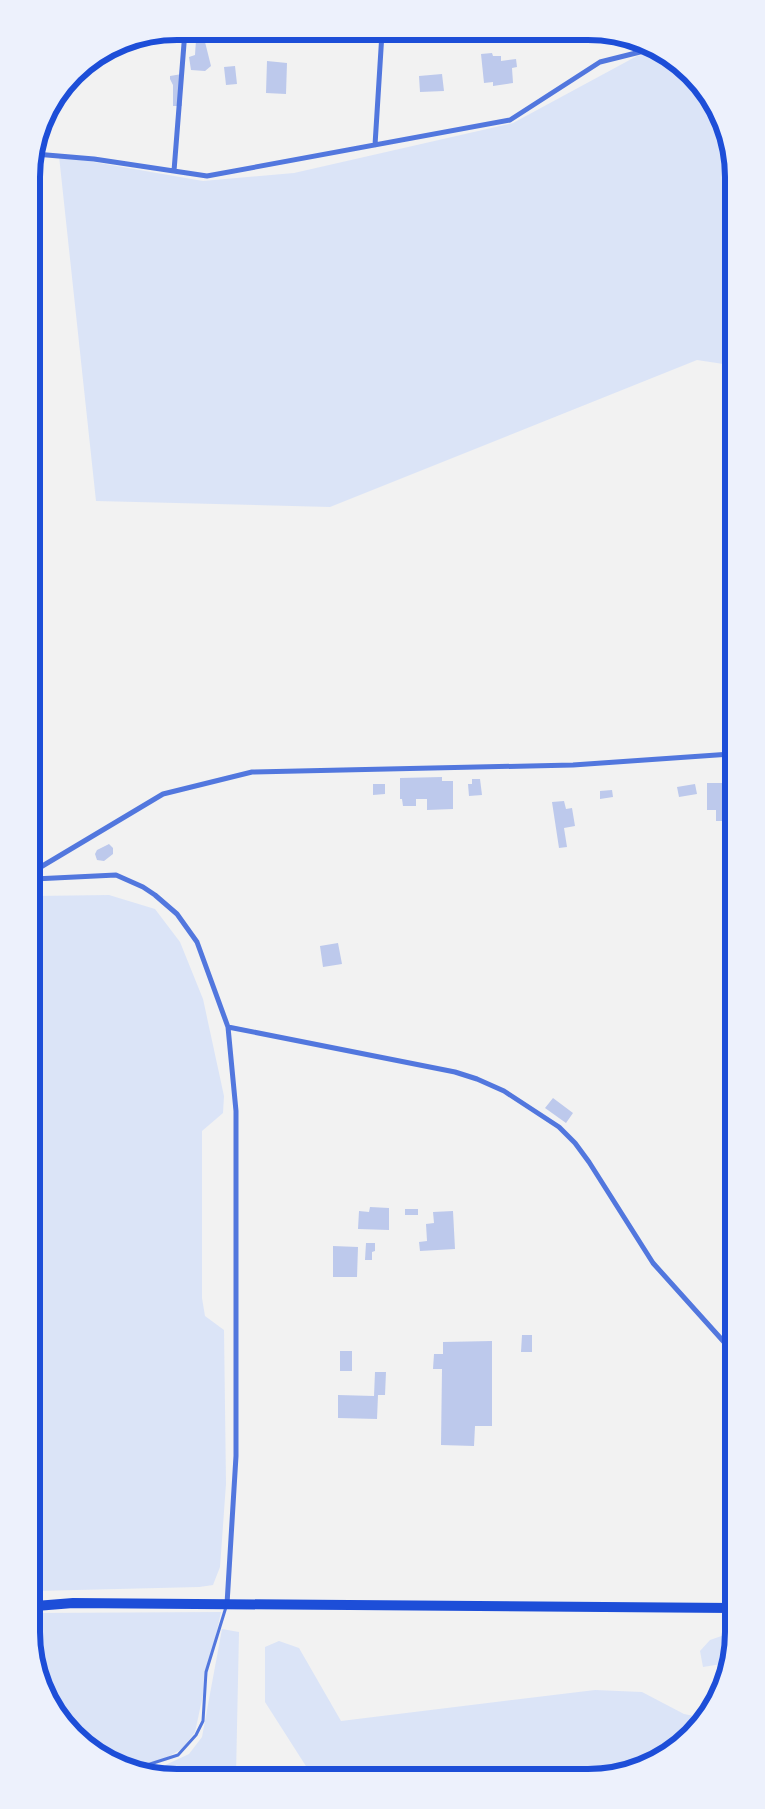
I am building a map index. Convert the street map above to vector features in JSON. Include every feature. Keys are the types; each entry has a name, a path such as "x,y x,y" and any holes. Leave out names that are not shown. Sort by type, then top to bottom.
{"main road":[{"path":"40,1606 73,1603 725,1608"}],"street":[{"path":"174,171 184,40"},
{"path":"375,145 382,40"},
{"path":"42,155 94,159 207,176 510,120 600,62 643,51"},
{"path":"40,868 162,794 252,772 573,765 725,754"},
{"path":"40,879 116,876 143,887 155,895 177,914 197,942 228,1027 236,1111 236,1456 227,1604"},
{"path":"228,1027 455,1072 477,1079 534,1110 558,1127 574,1143 594,1170 653,1263 725,1343"}],"lane":[{"path":"147,1765 178,1755 196,1735 203,1721 206,1672 227,1604"}],"shaded area":[{"path":"649,54 678,74 691,87 707,109 715,125 720,142 724,159 725,177 725,364 697,360 330,507 96,501 59,156 203,181 294,173 513,123 637,56"},
{"path":"109,895 155,909 180,942 203,999 224,1096 223,1113 202,1131 202,1298 205,1316 224,1330 226,1484 220,1567 213,1585 199,1587 40,1591 40,896"},
{"path":"221,1612 195,1732 182,1749 151,1766 116,1755 94,1741 80,1729 58,1700 50,1684 41,1650 40,1613"},
{"path":"222,1629 239,1632 236,1769 159,1768 189,1754 202,1737"},
{"path":"725,1635 721,1664 703,1667 700,1651 710,1640"},
{"path":"279,1641 299,1648 341,1721 595,1690 642,1692 684,1714 695,1716 685,1729 656,1751 640,1759 606,1768 308,1769 265,1702 265,1647"}],"building":[{"path":"196,40 204,40 211,66 205,71 191,70 189,57 195,55"},
{"path":"492,53 493,56 501,56 501,61 516,59 517,67 512,68 513,83 493,86 493,82 484,83 481,54"},
{"path":"267,61 287,63 286,94 266,93"},
{"path":"235,66 237,84 226,85 224,67"},
{"path":"182,74 182,106 173,106 173,85 170,76"},
{"path":"442,74 444,91 420,92 419,76"},
{"path":"442,777 442,781 453,781 453,809 427,810 427,799 416,799 416,806 403,806 402,799 400,799 400,778"},
{"path":"472,779 480,779 482,795 469,796 468,784 472,784"},
{"path":"707,783 725,783 725,821 716,821 716,810 707,810"},
{"path":"373,784 385,784 385,794 373,795"},
{"path":"695,784 697,794 679,797 677,787"},
{"path":"612,790 613,797 600,799 600,791"},
{"path":"564,801 566,809 572,808 575,826 564,828 567,847 559,848 552,802"},
{"path":"109,844 113,848 113,854 104,861 97,860 95,854 97,850"},
{"path":"338,943 342,964 323,967 320,946"},
{"path":"553,1098 573,1113 566,1123 545,1108"},
{"path":"370,1207 389,1208 389,1230 358,1229 359,1211 369,1212"},
{"path":"405,1209 418,1209 418,1215 405,1215"},
{"path":"453,1211 455,1249 420,1251 419,1242 427,1241 426,1224 434,1223 433,1212"},
{"path":"366,1243 375,1243 372,1260 365,1260"},
{"path":"333,1246 358,1247 357,1277 333,1277"},
{"path":"522,1335 532,1335 532,1352 521,1352"},
{"path":"492,1341 492,1426 475,1426 474,1446 441,1445 442,1369 433,1369 434,1354 443,1354 443,1342"},
{"path":"340,1351 352,1351 352,1371 340,1371"},
{"path":"375,1372 386,1372 385,1395 378,1395 377,1419 338,1418 338,1395 374,1396"}]}
